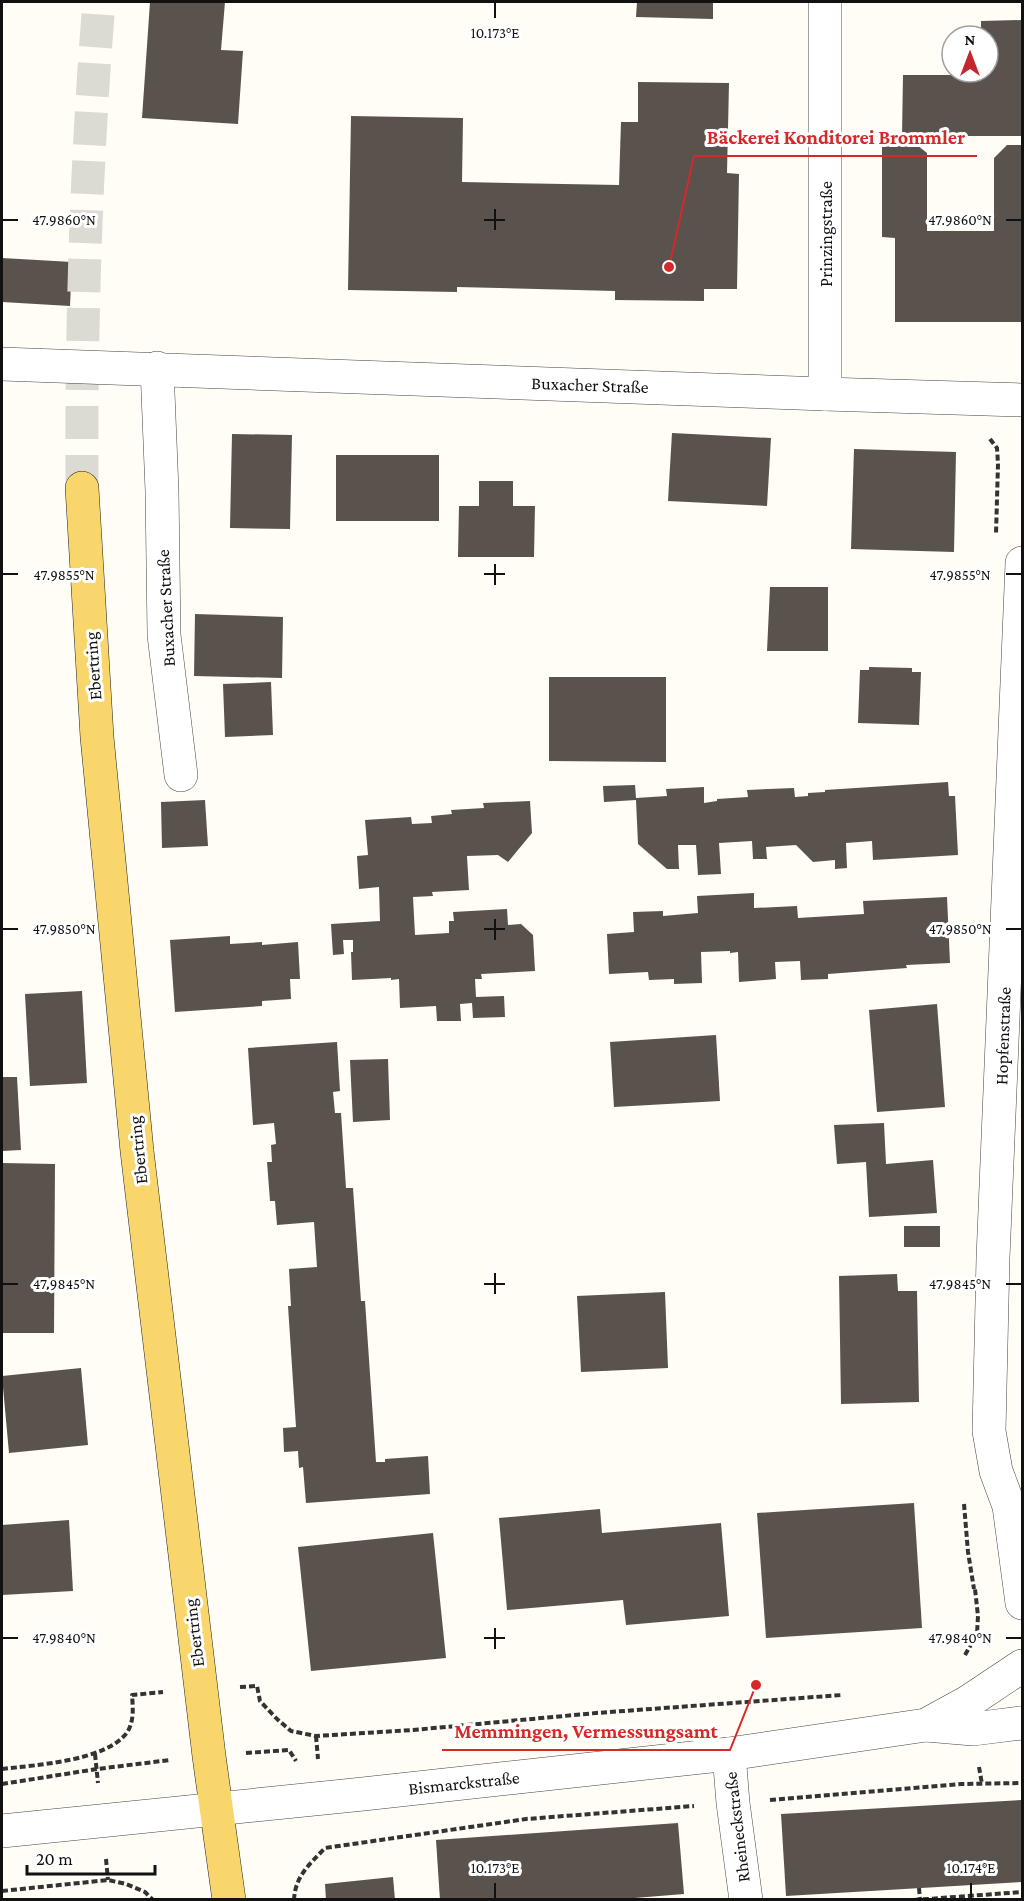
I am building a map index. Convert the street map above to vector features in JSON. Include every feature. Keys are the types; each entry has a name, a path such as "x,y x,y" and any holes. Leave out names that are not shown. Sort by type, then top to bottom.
{"main road":[{"name":"Ebertring","path":"82,488 97,737 135,1127 215,1810 229,1899"}],"street":[{"name":"Prinzingstraße","path":"825,2 825,394"},
{"name":"Buxacher Straße","path":"2,364 1023,400"},
{"name":"Buxacher Straße","path":"157,368 164,635 181,775"},
{"name":"Hopfenstraße","path":"1023,563 993,1258 989,1431 996,1471 1016,1513 1014,1550 1023,1603"},
{"name":"Bismarckstraße","path":"926,1725 968,1702 1023,1666"},
{"name":"Bismarckstraße","path":"2,1831 729,1754 926,1725 973,1729 1023,1723"},
{"name":"Rheineckstraße","path":"729,1754 746,1899"}],"path":[{"path":"2,1769 95,1754 116,1744 128,1730 134,1713 132,1695 257,1686 261,1701 291,1731 316,1736 849,1695"},
{"path":"2,1784 97,1769"},
{"path":"294,1899 294,1886 303,1871 325,1848 526,1819 961,1784 1023,1783"},
{"path":"2,1891 108,1880 145,1892 153,1899"},
{"path":"919,1888 920,1899"},
{"path":"914,1899 1023,1892"}],"building":[{"path":"150,2 225,2 221,50 243,51 238,124 142,118"},
{"path":"637,2 713,2 713,19 636,17"},
{"path":"1022,20 1021,136 902,136 903,75 940,75 940,84 1000,84 1000,24 981,24 981,21"},
{"path":"638,82 729,83 727,173 739,174 737,289 704,289 704,301 615,300 615,291 457,287 457,292 348,290 351,116 463,118 462,182 619,185 621,122 638,122"},
{"path":"882,145 917,145 927,153 927,231 994,231 994,158 1007,145 1022,145 1022,322 895,322 895,238 882,237"},
{"path":"2,258 72,262 70,306 2,302"},
{"path":"672,433 771,438 767,506 668,501"},
{"path":"232,434 292,435 290,529 230,528"},
{"path":"854,449 956,452 954,552 851,549"},
{"path":"336,455 439,455 439,521 336,521"},
{"path":"479,481 513,481 513,506 535,506 534,557 458,557 459,506 479,506"},
{"path":"770,587 828,587 828,651 767,651"},
{"path":"195,614 283,617 282,678 194,676"},
{"path":"869,667 912,668 912,672 921,672 919,725 858,723 860,670 869,670"},
{"path":"549,677 666,677 666,762 549,761"},
{"path":"271,682 273,735 225,737 223,684"},
{"path":"948,782 949,796 955,796 958,855 873,860 872,841 846,843 847,868 835,869 835,860 813,862 796,845 766,847 767,859 753,859 752,841 719,843 721,874 698,875 696,845 678,845 679,869 667,869 638,844 636,800 604,802 603,786 635,785 636,798 667,796 666,789 704,787 704,803 717,801 717,799 748,797 747,790 794,788 795,797 808,796 808,793 825,792 825,790"},
{"path":"205,800 208,846 162,848 161,802"},
{"path":"530,801 532,833 508,862 498,855 467,856 469,890 432,892 433,896 413,897 415,935 449,933 449,921 454,921 453,912 507,909 508,925 521,924 533,935 535,971 481,974 482,979 475,979 476,997 504,996 505,1017 473,1018 472,1003 460,1004 461,1021 437,1021 436,1006 400,1008 399,979 352,980 353,940 343,940 344,954 333,955 331,924 380,921 379,887 359,889 357,856 368,855 365,820 411,817 412,824 432,823 431,816 452,814 451,810 484,808 483,803"},
{"path":"754,893 754,908 797,906 798,918 864,914 863,901 947,897 950,963 906,965 907,968 828,974 828,979 801,980 800,961 775,962 776,979 739,982 738,952 730,953 730,951 701,952 702,983 674,984 674,979 649,980 648,972 609,974 607,934 634,932 633,912 663,911 663,916 698,913 697,896"},
{"path":"230,936 230,944 262,942 262,945 298,942 300,979 290,979 291,999 262,1001 262,1006 175,1012 170,940"},
{"path":"82,991 87,1083 30,1086 25,994"},
{"path":"937,1004 945,1107 877,1112 869,1010"},
{"path":"716,1035 720,1101 614,1107 610,1042"},
{"path":"337,1042 340,1091 333,1092 335,1113 341,1113 346,1188 353,1188 361,1301 365,1301 376,1462 385,1462 385,1459 428,1456 430,1494 306,1503 303,1467 299,1468 298,1451 284,1452 283,1428 296,1427 288,1306 291,1306 289,1269 317,1267 314,1222 277,1225 275,1201 270,1201 267,1162 272,1162 271,1145 276,1144 274,1123 253,1125 248,1048"},
{"path":"388,1059 390,1120 353,1122 350,1060"},
{"path":"2,1077 17,1077 21,1150 2,1151"},
{"path":"884,1123 886,1164 933,1160 937,1213 869,1217 866,1162 837,1164 834,1125"},
{"path":"2,1163 55,1164 54,1333 2,1333"},
{"path":"904,1226 940,1226 940,1247 904,1247"},
{"path":"897,1274 898,1291 917,1291 919,1402 841,1404 839,1276"},
{"path":"665,1292 668,1368 581,1372 577,1296"},
{"path":"81,1368 88,1445 9,1453 2,1376"},
{"path":"914,1503 922,1628 766,1638 757,1513"},
{"path":"600,1509 602,1533 721,1523 729,1616 626,1625 623,1600 507,1610 499,1518"},
{"path":"69,1520 73,1591 2,1595 2,1525"},
{"path":"433,1533 446,1658 311,1671 298,1547"},
{"path":"1022,1800 1022,1882 786,1896 781,1814"},
{"path":"678,1823 684,1894 610,1900 440,1900 436,1840"},
{"path":"393,1877 395,1900 326,1900 325,1884"}],"tunnel":[{"path":"82,488 85,245 99,2"}],"place":[{"name":"Bäckerei Konditorei Brommler","path":"669,267"},
{"name":"Memmingen, Vermessungsamt","path":"756,1685"}]}
